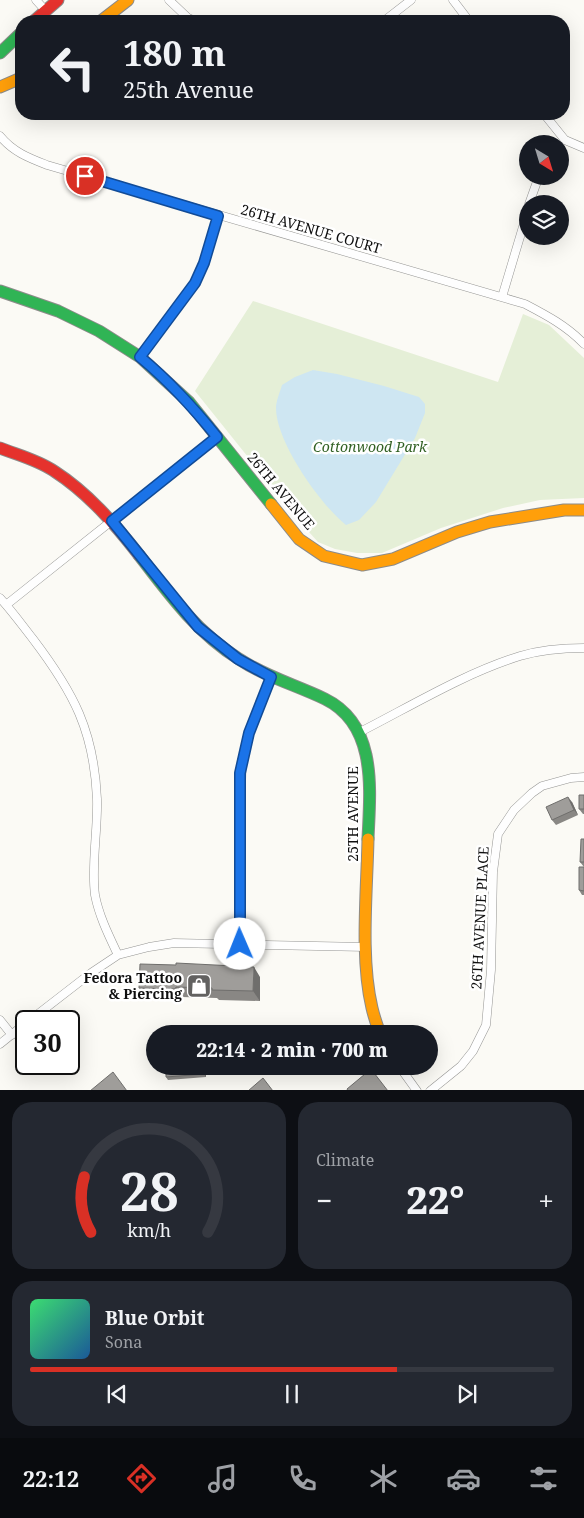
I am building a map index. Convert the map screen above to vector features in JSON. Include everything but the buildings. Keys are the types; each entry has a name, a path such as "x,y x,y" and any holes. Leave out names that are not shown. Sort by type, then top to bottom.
{"street":[{"path":"36,0 45,10"},
{"path":"40,15 58,0"},
{"path":"109,15 128,0"},
{"path":"169,0 188,15"},
{"path":"392,15 411,0"},
{"path":"453,0 464,15"},
{"path":"0,53 15,39"},
{"path":"0,87 15,81"},
{"path":"548,120 558,135"},
{"name":"26TH AVENUE COURT","path":"0,136 6,144 20,154 47,165 525,304 552,318 576,335 584,344"},
{"path":"569,144 584,148"},
{"path":"140,357 195,283 204,263 218,216"},
{"path":"502,297 519,240"},
{"name":"26TH AVENUE","path":"0,291 58,311 99,331 140,357 189,402 299,539 324,556 336,560 376,564 394,559 457,532 490,522 564,510 584,510"},
{"path":"6,604 217,437"},
{"name":"25TH AVENUE","path":"0,448 33,460 53,470 79,488 112,521 198,627 238,659 271,677 326,700 342,711 360,732 370,773 366,947 368,983 377,1025"},
{"path":"0,598 67,686 83,721 94,763 97,802 95,894 101,919 118,955"},
{"path":"360,732 489,667 521,655 564,648 584,648"},
{"path":"240,944 240,773 249,733 271,677"},
{"name":"26TH AVENUE PLACE","path":"430,1090 462,1066 473,1051 486,1025 491,970 493,872 498,834 514,810 542,786 571,778 584,777"},
{"path":"43,1010 91,973 118,955 149,947 174,943 366,947"},
{"path":"0,1020 12,1035"},
{"path":"0,1044 15,1033"},
{"path":"406,1075 417,1090"}],"green space":[{"name":"Cottonwood Park","path":"253,301 498,382 523,314 549,325 584,358 584,498 540,500 503,508 441,528 382,553 357,553 335,549 318,542 195,391"}],"water":[{"path":"313,370 384,386 419,397 425,404 425,413 415,438 376,502 359,520 346,525 312,488 291,454 278,422 276,405 282,385 295,377"}],"traffic: fast":[{"path":"0,53 15,39"},
{"path":"0,291 58,311 99,331 140,357 189,402 271,504"},
{"path":"139,555 184,611 224,649 260,671 325,699 342,711 354,725 362,742 367,761 370,801 368,839"}],"traffic: slow":[{"path":"109,15 128,0"},
{"path":"0,87 15,81"},
{"path":"271,504 299,539 324,556 362,565 393,559 457,532 490,522 564,510 584,510"},
{"path":"368,839 365,924 366,968 368,989 377,1025"}],"traffic: jam":[{"path":"41,15 58,0"},
{"path":"0,448 41,464 78,489 100,509 139,555"}],"place":[{"name":"Fedora Tattoo & Piercing","path":"199,986"}],"route":[{"path":"85,176 218,216 204,263 195,283 140,357 189,402 217,437 112,521 198,627 238,659 271,677 249,733 240,773 240,944"}]}
